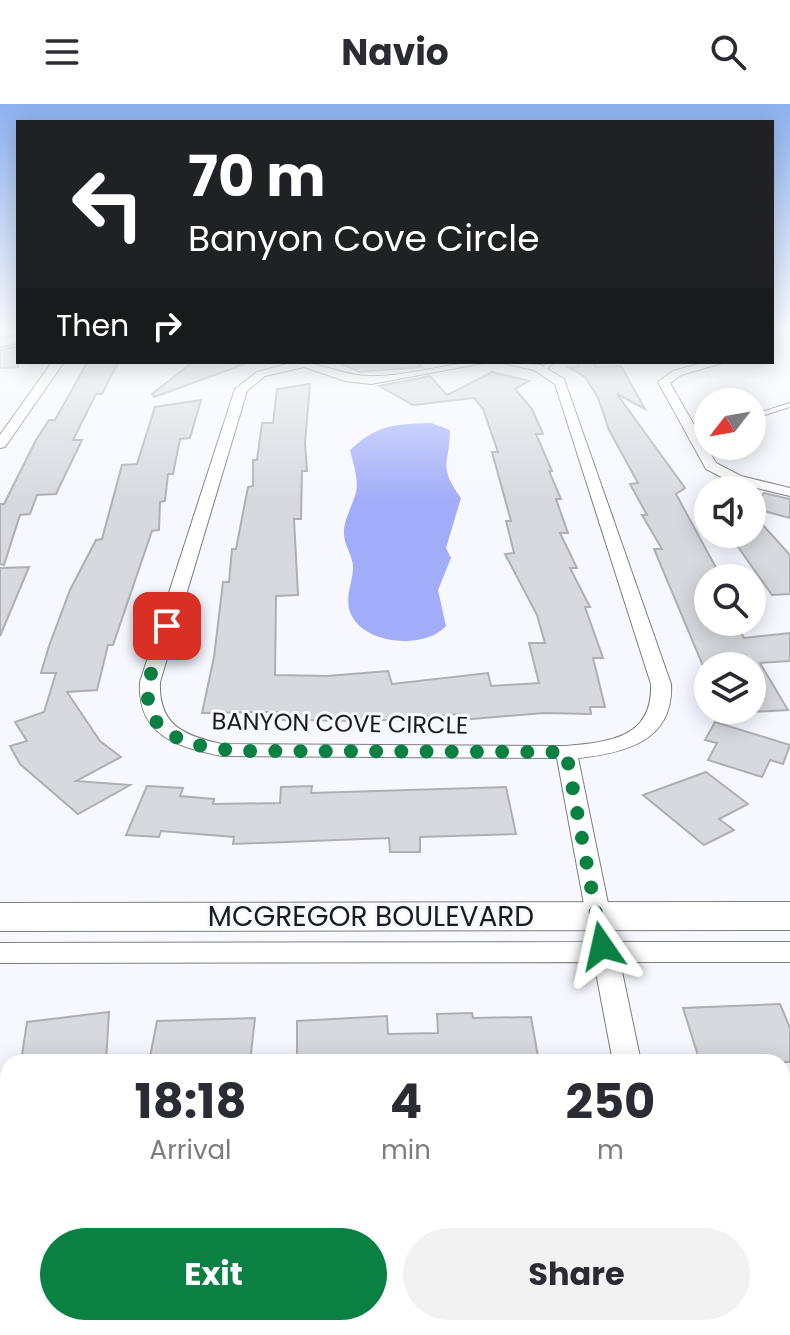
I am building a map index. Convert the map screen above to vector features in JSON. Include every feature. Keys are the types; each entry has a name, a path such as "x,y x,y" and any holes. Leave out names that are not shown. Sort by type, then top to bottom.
{"main road":[{"name":"MCGREGOR BOULEVARD","path":"0,917 600,934 790,916"}],"street":[{"path":"0,444 41,385"},
{"name":"BANYON COVE CIRCLE","path":"246,385 241,389 150,682 150,712 159,724 177,737 222,750 566,752 615,746 636,737 652,726 661,712 663,697 561,385"},
{"path":"666,385 705,458 721,473 790,492"},
{"path":"566,752 625,1054"},
{"path":"0,953 600,934 790,952"}],"lane":[{"path":"766,413 790,405"}],"water":[{"path":"431,423 450,430 446,465 449,478 461,498 446,548 451,558 438,590 446,626 424,639 410,641 380,637 357,623 349,606 353,565 344,529 357,487 350,450 369,435 387,428"}],"building":[{"path":"74,385 106,385 102,394 96,394 73,440 82,440 56,494 37,495 30,514 20,515 4,565 0,564 0,504 4,504 49,420 55,420"},
{"path":"163,385 186,385 154,397 152,394"},
{"path":"300,385 310,385 305,443 307,471 302,471 301,519 294,519 298,595 276,596 275,675 327,676 388,671 392,684 488,673 491,686 539,683 529,643 545,643 537,615 505,554 514,553 506,521 511,521 492,452 498,452 483,409 474,398 413,405 379,386 438,385 447,395 466,385 521,385 515,389 532,409 543,434 536,434 561,499 556,499 568,533 560,533 577,568 570,568 590,607 585,607 603,658 593,658 605,707 590,707 591,714 544,713 461,720 460,714 374,721 283,720 283,712 202,713 214,657 223,582 229,582 232,549 236,549 248,487 253,486 253,460 257,460 262,423 273,423 277,389"},
{"path":"590,385 632,385 645,409 617,394 685,488 676,494 694,527 694,548 705,548 714,564 694,564 694,636 744,638 790,633 790,661 766,663 766,652 697,652 654,549 662,549 642,515 647,515 630,484 638,483 609,430"},
{"path":"201,400 190,438 180,439 173,474 168,474 165,501 160,502 159,530 152,531 113,645 108,645 97,690 67,692 100,741 121,757 76,781 130,785 78,814 20,764 10,746 27,741 15,722 44,712 56,673 41,673 49,646 70,590 96,540 102,539 122,465 137,464 155,407"},
{"path":"766,493 790,499 790,518 766,512"},
{"path":"766,528 790,555 790,594 772,595 766,586 766,564 750,564 739,548 766,548"},
{"path":"29,567 0,636 0,568"},
{"path":"766,673 788,710 766,711"},
{"path":"714,724 722,724 790,745 783,764 770,760 762,777 708,760 717,743 705,740"},
{"path":"706,772 748,804 719,819 734,830 704,845 643,795"},
{"path":"147,786 183,788 180,796 214,799 213,804 280,803 281,787 312,786 311,793 506,787 516,834 420,837 420,852 390,852 389,838 233,844 234,837 161,831 159,837 126,835"},
{"path":"780,1004 790,1028 790,1054 697,1054 683,1008"},
{"path":"109,1012 106,1054 22,1054 27,1022"},
{"path":"472,1013 473,1018 531,1017 538,1054 297,1054 297,1021 387,1016 388,1034 438,1033 437,1014"},
{"path":"255,1018 251,1054 151,1054 157,1021"}],"route":[{"path":"167,626 147,696 150,712 159,724 177,737 198,746 250,751 566,752 602,946"}]}
